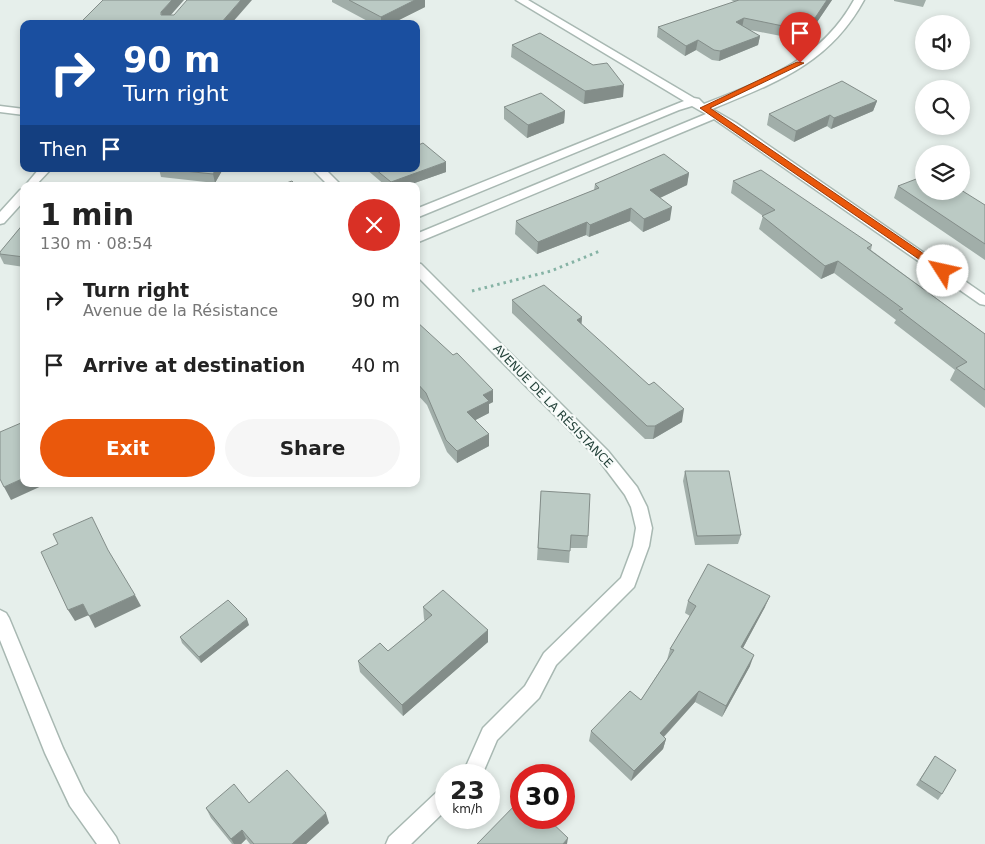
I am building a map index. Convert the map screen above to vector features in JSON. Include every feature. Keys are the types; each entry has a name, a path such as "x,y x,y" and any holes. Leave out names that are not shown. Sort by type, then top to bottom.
{"street":[{"path":"521,0 700,104 985,301"},
{"path":"420,212 675,108 700,104 800,63 822,48 847,23 859,0"},
{"path":"0,109 20,112"},
{"path":"420,237 570,173 714,115"},
{"path":"552,158 570,173"},
{"path":"34,182 42,172"},
{"path":"321,172 332,182"},
{"path":"0,220 20,198"},
{"name":"AVENUE DE LA RÉSISTANCE","path":"420,271 604,455 631,491 639,507 644,528 641,546 628,582 550,659 532,692 490,734 477,764"},
{"path":"0,618 55,753 77,799 109,844"},
{"path":"396,844 435,807"}],"path":[{"path":"448,301 472,291 551,271 600,251"}],"building":[{"path":"103,0 172,0 161,12 161,15 174,15 187,0 241,0 224,20 83,20"},
{"path":"349,0 415,0 381,17"},
{"path":"739,0 827,0 815,18 808,17 783,26 744,18 736,22 760,36 720,51 714,50 698,40 686,46 658,27"},
{"path":"540,33 593,65 607,63 624,85 585,91 512,45"},
{"path":"842,81 877,101 834,118 830,115 796,131 769,114"},
{"path":"541,93 565,111 528,125 504,107"},
{"path":"423,143 446,162 420,171 420,144"},
{"path":"664,154 689,173 650,190 672,207 644,219 631,208 590,225 587,222 538,242 516,221 599,188 595,184"},
{"path":"761,170 872,245 867,248 985,334 985,390 956,368 967,362 899,310 903,309 838,261 825,266 762,216 775,210 733,181"},
{"path":"194,172 214,172 213,174"},
{"path":"379,172 418,172 391,182"},
{"path":"915,179 915,197 898,186"},
{"path":"970,196 985,205 985,244 919,200 970,200"},
{"path":"20,228 20,256 0,254"},
{"path":"544,285 582,317 577,320 649,385 654,382 684,409 655,426 647,426 512,300"},
{"path":"420,325 453,355 457,353 493,390 483,395 489,401 467,412 489,434 457,451 446,440 426,393 420,386"},
{"path":"20,423 20,480 4,487 0,479 0,432"},
{"path":"685,471 729,471 741,535 697,536"},
{"path":"541,491 590,494 588,536 571,535 570,551 538,548"},
{"path":"92,517 108,550 135,595 89,616 83,604 68,610 41,552 58,544 53,534"},
{"path":"708,564 770,596 741,647 754,655 726,706 699,691 660,733 666,739 634,771 591,731 630,691 641,700 674,650 670,649 696,606 688,601"},
{"path":"443,590 488,630 402,705 358,661 380,643 388,651 432,615 423,607"},
{"path":"228,600 247,619 199,657 180,637"},
{"path":"935,756 956,770 942,794 920,780"},
{"path":"287,770 326,813 292,844 254,844 242,830 231,839 206,808 234,784 249,803"},
{"path":"510,810 510,829 559,829 568,838 563,844 477,844 492,829 500,829 500,820"}],"route":[{"path":"800,63 704,108 732,125 943,271"}]}
